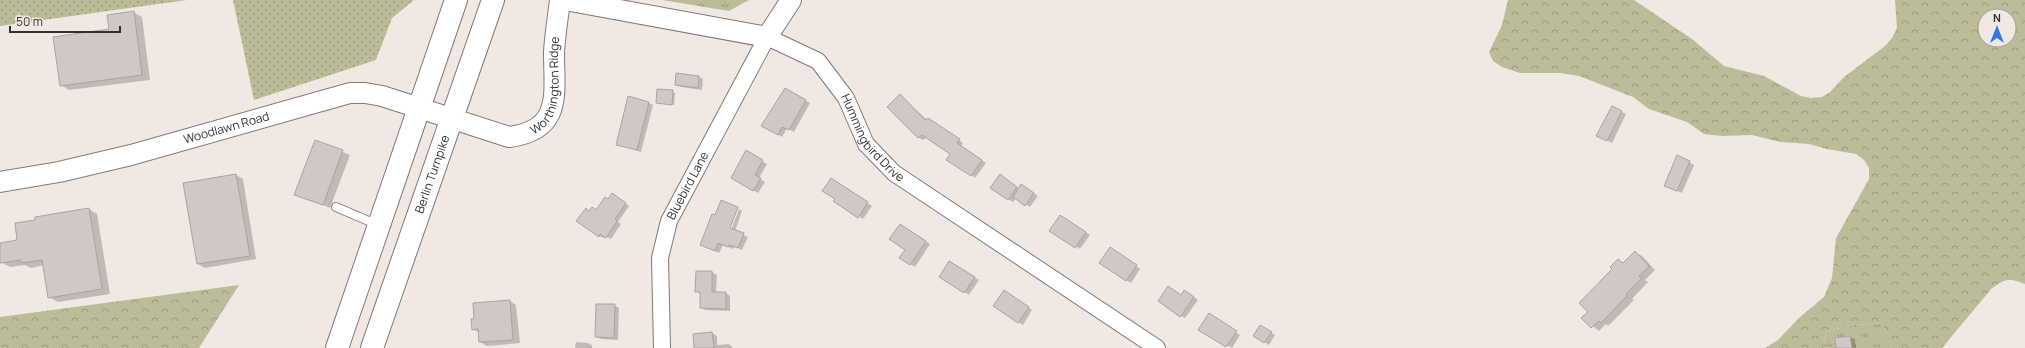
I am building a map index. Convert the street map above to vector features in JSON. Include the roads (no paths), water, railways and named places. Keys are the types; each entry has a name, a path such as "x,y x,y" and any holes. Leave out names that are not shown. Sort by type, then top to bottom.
{"highway":[{"path":"337,348 456,0"},
{"name":"Berlin Turnpike","path":"372,348 493,0"}],"street":[{"name":"Worthington Ridge","path":"452,118 490,132 509,137 525,135 539,126 549,114 555,100 554,52 560,0"},
{"name":"Hummingbird Drive","path":"565,0 767,37 818,61 846,98 866,144 894,172 1157,348"},
{"path":"767,37 791,0"},
{"name":"Bluebird Lane","path":"662,348 660,258 669,221 767,37"},
{"name":"Woodlawn Road","path":"0,182 59,172 131,155 350,93 365,93 382,96 452,118"}],"lane":[{"path":"336,207 378,225"}]}
